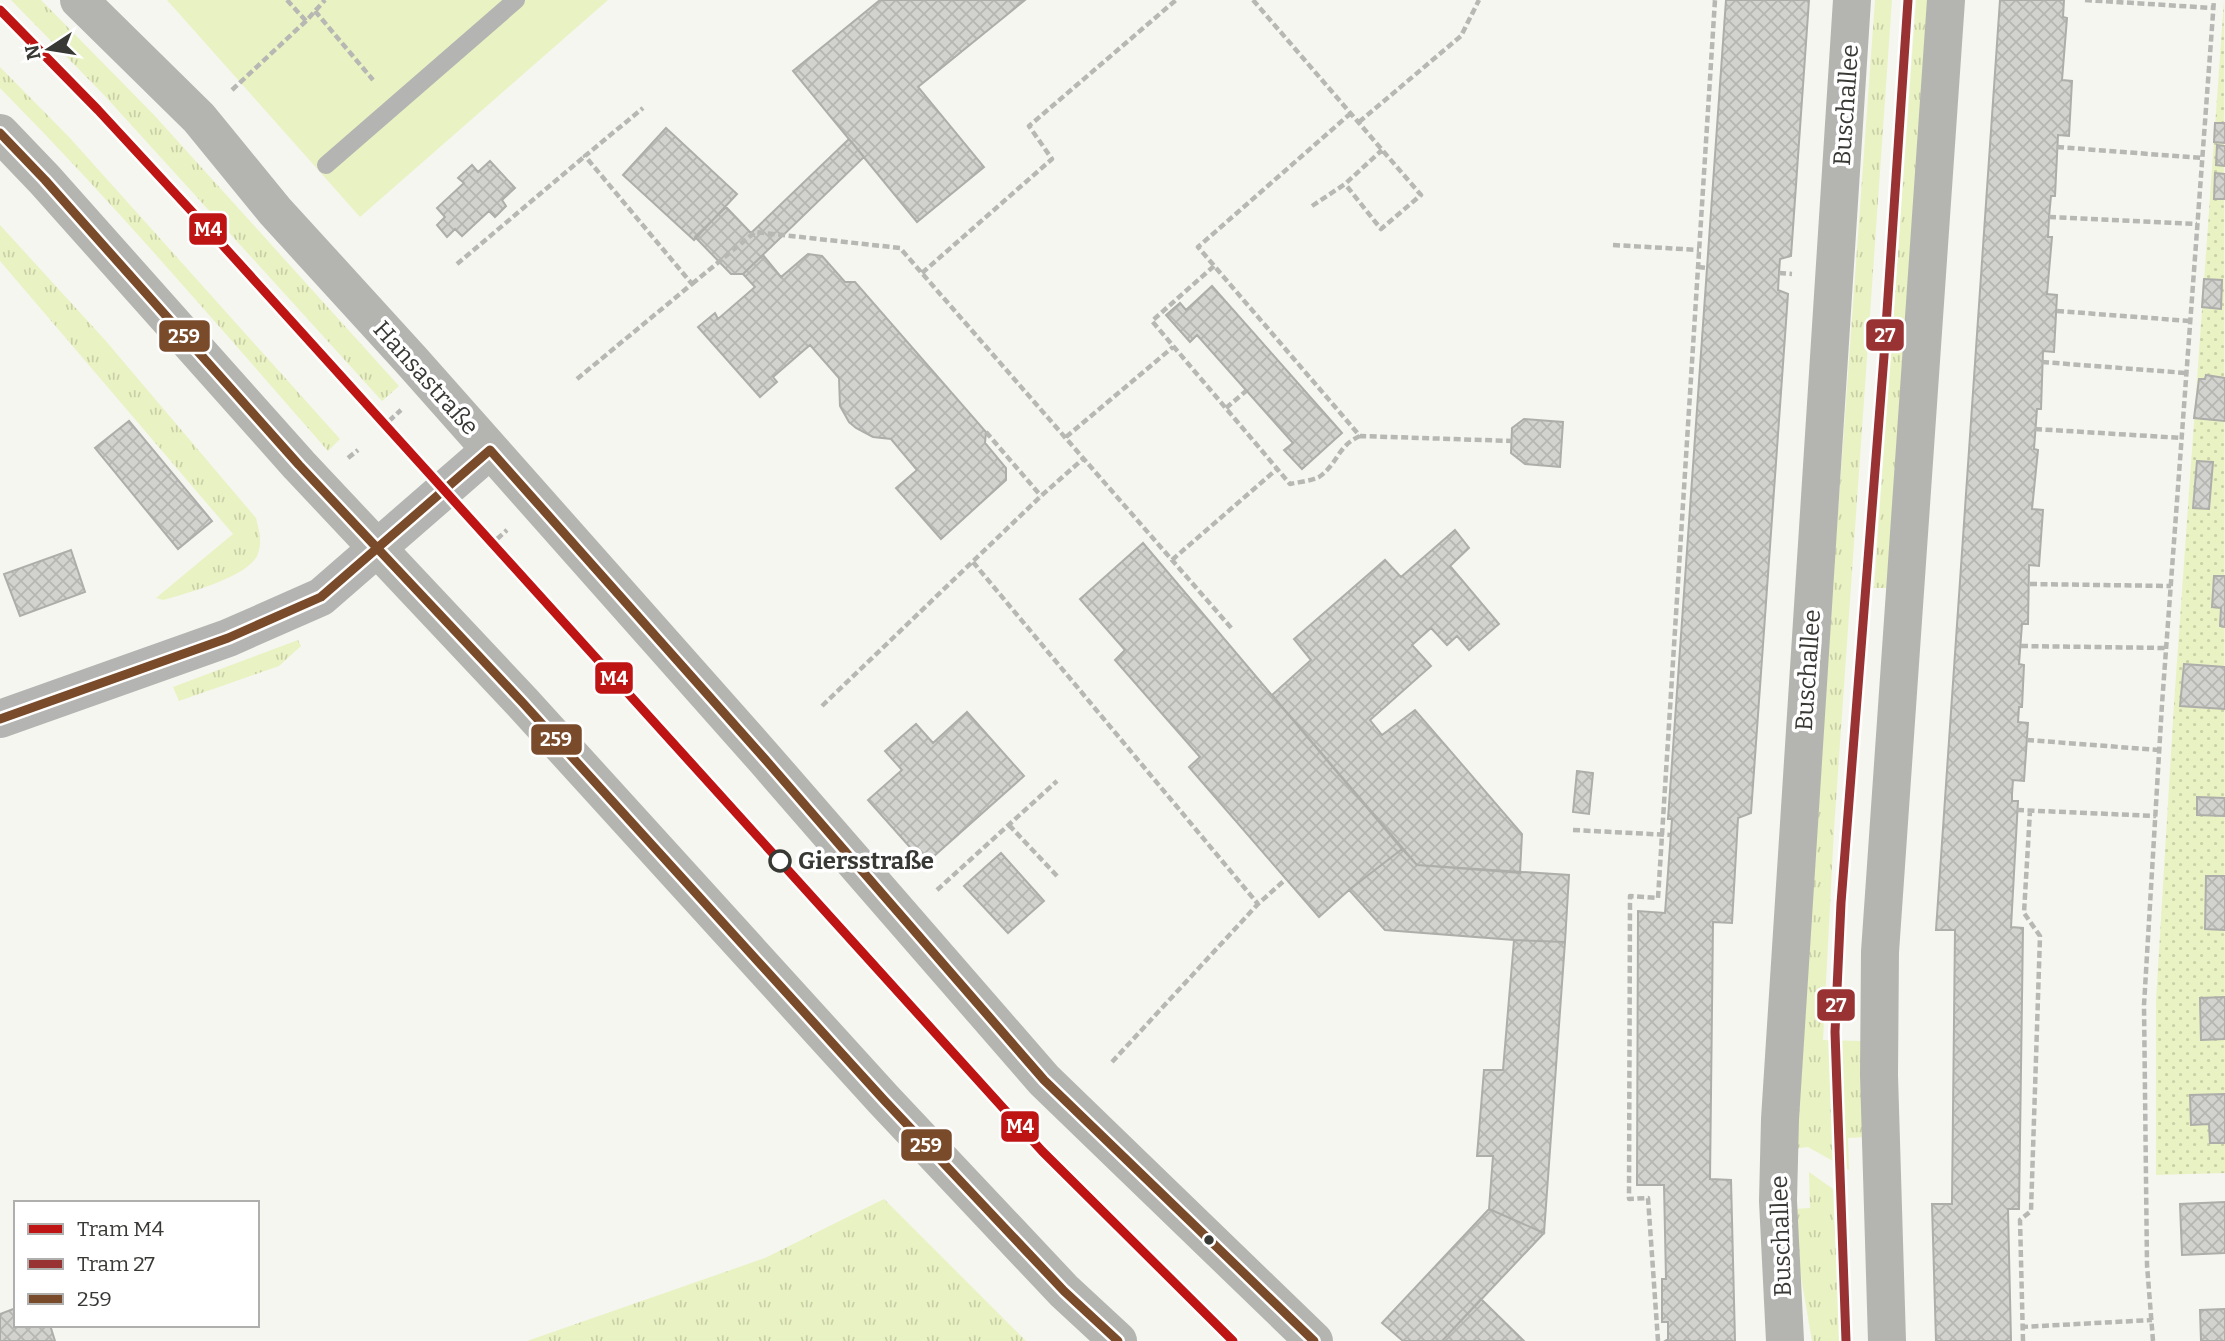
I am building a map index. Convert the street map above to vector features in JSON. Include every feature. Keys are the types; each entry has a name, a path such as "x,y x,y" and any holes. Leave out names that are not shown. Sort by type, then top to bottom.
{"main road":[{"name":"Hansastraße","path":"79,0 200,118 275,211 764,758 1044,1080 1314,1341"},
{"name":"Buschallee","path":"1785,1341 1778,1201 1780,1119 1852,0"},
{"path":"1887,1341 1879,1075 1881,952 1946,0"},
{"path":"0,133 46,180 299,466 515,693 909,1127 1064,1291 1118,1341"}],"street":[{"path":"0,719 228,638 321,597 490,450"}],"lane":[{"path":"326,165 516,0"}],"path":[{"path":"287,0 306,21"},
{"path":"244,80 325,0"},
{"path":"922,273 1052,159 1029,126 1176,0"},
{"path":"1253,0 1421,195 1381,229 1345,184"},
{"path":"1359,122 1461,36 1479,0"},
{"path":"1658,1341 1648,1198 1629,1199 1630,896 1658,898 1715,0"},
{"path":"2085,0 2213,8"},
{"path":"2153,1341 2147,1265 2144,1005 2166,648 2214,0"},
{"path":"315,11 365,70"},
{"path":"457,264 643,108"},
{"path":"1351,113 1198,247 1360,436"},
{"path":"2057,148 2202,158"},
{"path":"1312,206 1345,184 1382,150"},
{"path":"585,156 691,284"},
{"path":"2049,217 2197,224"},
{"path":"577,379 755,232 900,248 1233,630"},
{"path":"1613,245 1699,250"},
{"path":"1214,266 1152,321 1290,484 1317,478 1335,461 1346,442 1360,436 1512,441"},
{"path":"1698,267 1707,268"},
{"path":"2057,311 2190,321"},
{"path":"1066,437 1173,347"},
{"path":"2042,362 2186,373"},
{"path":"1226,408 1246,391"},
{"path":"2035,429 2182,438"},
{"path":"986,432 1041,496"},
{"path":"822,706 1084,458"},
{"path":"1172,560 1278,469"},
{"path":"973,562 1258,904"},
{"path":"2030,584 2171,586"},
{"path":"2021,646 2166,648"},
{"path":"2027,740 2160,750"},
{"path":"933,893 1057,781"},
{"path":"2017,810 2156,816"},
{"path":"2023,1341 2020,1220 2031,1211 2040,936 2024,913 2030,811"},
{"path":"1009,825 1058,877"},
{"path":"1573,830 1671,835"},
{"path":"1112,1062 1258,904 1286,879"},
{"path":"2021,1327 2151,1321"}],"green space":[{"path":"11,0 41,0 154,115 399,386 382,401 105,96"},
{"path":"167,0 608,0 360,217"},
{"path":"1875,0 1892,0 1834,829 1823,1040 1862,1041 1865,1137 1848,1138 1849,1170 1808,1147 1792,1149"},
{"path":"1916,0 1928,0 1887,588 1874,588"},
{"path":"2224,0 2225,1173 2156,1175 2156,1001 2174,704"},
{"path":"0,67 69,137 340,439 328,451 126,222 0,88"},
{"path":"0,225 105,340 256,518 260,537 259,551 241,571 186,593 163,600 156,598 233,534 0,261"},
{"path":"298,640 301,646 279,666 179,701 173,687"},
{"path":"1809,1172 1833,1189 1840,1341 1812,1341 1799,1265 1794,1209 1810,1208"},
{"path":"884,1199 1026,1341 527,1341 765,1258"}],"building":[{"path":"880,0 1025,0 918,87 984,167 917,222 793,71"},
{"path":"1726,0 1809,0 1791,256 1780,259 1779,273 1778,290 1788,294 1751,813 1738,818 1732,923 1713,922 1710,1179 1731,1180 1735,1341 1665,1341 1668,1339 1668,1322 1662,1322 1662,1279 1666,1279 1664,1185 1637,1185 1638,911 1665,913 1672,819 1668,819"},
{"path":"2000,0 2064,0 2063,17 2067,18 2062,80 2072,81 2069,136 2058,135 2055,196 2051,196 2049,217 2048,237 2052,237 2047,294 2057,295 2054,352 2043,351 2041,409 2037,409 2034,449 2038,450 2032,509 2043,510 2039,566 2029,565 2028,624 2022,624 2019,664 2024,665 2022,707 2019,707 2018,722 2028,723 2024,781 2013,780 2012,794 2012,801 2018,801 2011,927 2023,928 2019,1209 2008,1209 2011,1341 1936,1341 1932,1204 1952,1204 1955,930 1936,930"},
{"path":"2215,123 2225,123 2225,143 2214,142"},
{"path":"666,128 737,194 694,240 623,175"},
{"path":"849,139 864,157 743,274 731,274 695,237 726,207 751,233"},
{"path":"2217,145 2225,146 2225,166 2216,165"},
{"path":"490,161 515,188 502,200 506,206 495,217 489,211 462,236 455,229 447,237 437,225 445,217 437,208 464,183 458,178 472,165 478,172"},
{"path":"2215,173 2225,174 2225,199 2214,199"},
{"path":"808,254 822,256 845,282 855,282 986,432 985,443 1006,468 1006,480 941,539 896,488 917,470 891,439 873,437 849,422 840,406 839,378 810,345 773,377 777,382 760,397 698,327 715,313 718,319 755,287 743,274 763,255 781,277"},
{"path":"2204,279 2222,280 2221,309 2202,307"},
{"path":"1212,286 1342,433 1302,469 1284,450 1293,443 1197,335 1190,342 1166,315 1180,303 1186,310"},
{"path":"2206,375 2225,378 2225,421 2194,418 2199,379 2205,379"},
{"path":"1524,419 1563,422 1560,467 1525,464 1511,453 1512,428"},
{"path":"129,421 212,521 178,549 95,448"},
{"path":"2197,461 2213,462 2209,509 2193,508"},
{"path":"1455,530 1469,548 1450,566 1499,624 1469,650 1457,636 1447,645 1431,628 1412,645 1431,666 1370,720 1382,735 1415,710 1522,834 1520,873 1417,865 1272,695 1311,660 1294,639 1385,560 1401,577"},
{"path":"1143,543 1402,849 1319,917 1189,767 1200,757 1115,660 1125,650 1080,599"},
{"path":"71,550 85,592 20,616 4,574"},
{"path":"2214,576 2225,576 2225,627 2220,626 2221,608 2212,607"},
{"path":"2184,664 2225,667 2225,709 2180,706"},
{"path":"967,712 1024,776 925,864 868,800 902,770 885,751 916,724 933,743"},
{"path":"1577,771 1593,773 1589,814 1573,812"},
{"path":"2197,797 2225,798 2225,816 2197,815"},
{"path":"1402,849 1417,865 1569,875 1565,942 1385,930 1349,890"},
{"path":"1001,853 1044,901 1008,933 964,886"},
{"path":"2206,876 2225,876 2225,930 2205,929"},
{"path":"1514,940 1565,942 1544,1233 1489,1209 1493,1156 1477,1156 1484,1070 1503,1070"},
{"path":"2225,997 2225,1039 2201,1040 2200,998"},
{"path":"2225,1094 2225,1143 2210,1143 2209,1124 2191,1125 2190,1095"},
{"path":"2225,1202 2225,1253 2182,1255 2180,1204"},
{"path":"1489,1209 1544,1233 1442,1341 1403,1341 1382,1323"},
{"path":"1481,1299 1524,1341 1442,1341"},
{"path":"14,1309 14,1327 51,1327 55,1341 0,1341 0,1314"},
{"path":"2225,1309 2225,1341 2201,1341 2200,1310"}],"tram line":[{"name":"27","path":"1846,1341 1835,1032 1841,903 1884,356 1908,0"},
{"name":"M4","path":"0,10 98,110 208,229 1042,1151 1233,1341"}],"transit line":[{"name":"259","path":"0,133 299,465 522,702 884,1100 1064,1291 1118,1341"},
{"name":"259","path":"0,719 228,638 321,597 490,450 764,758 1044,1080 1314,1341"}],"place":[{"name":"Giersstraße","path":"780,861"}]}
